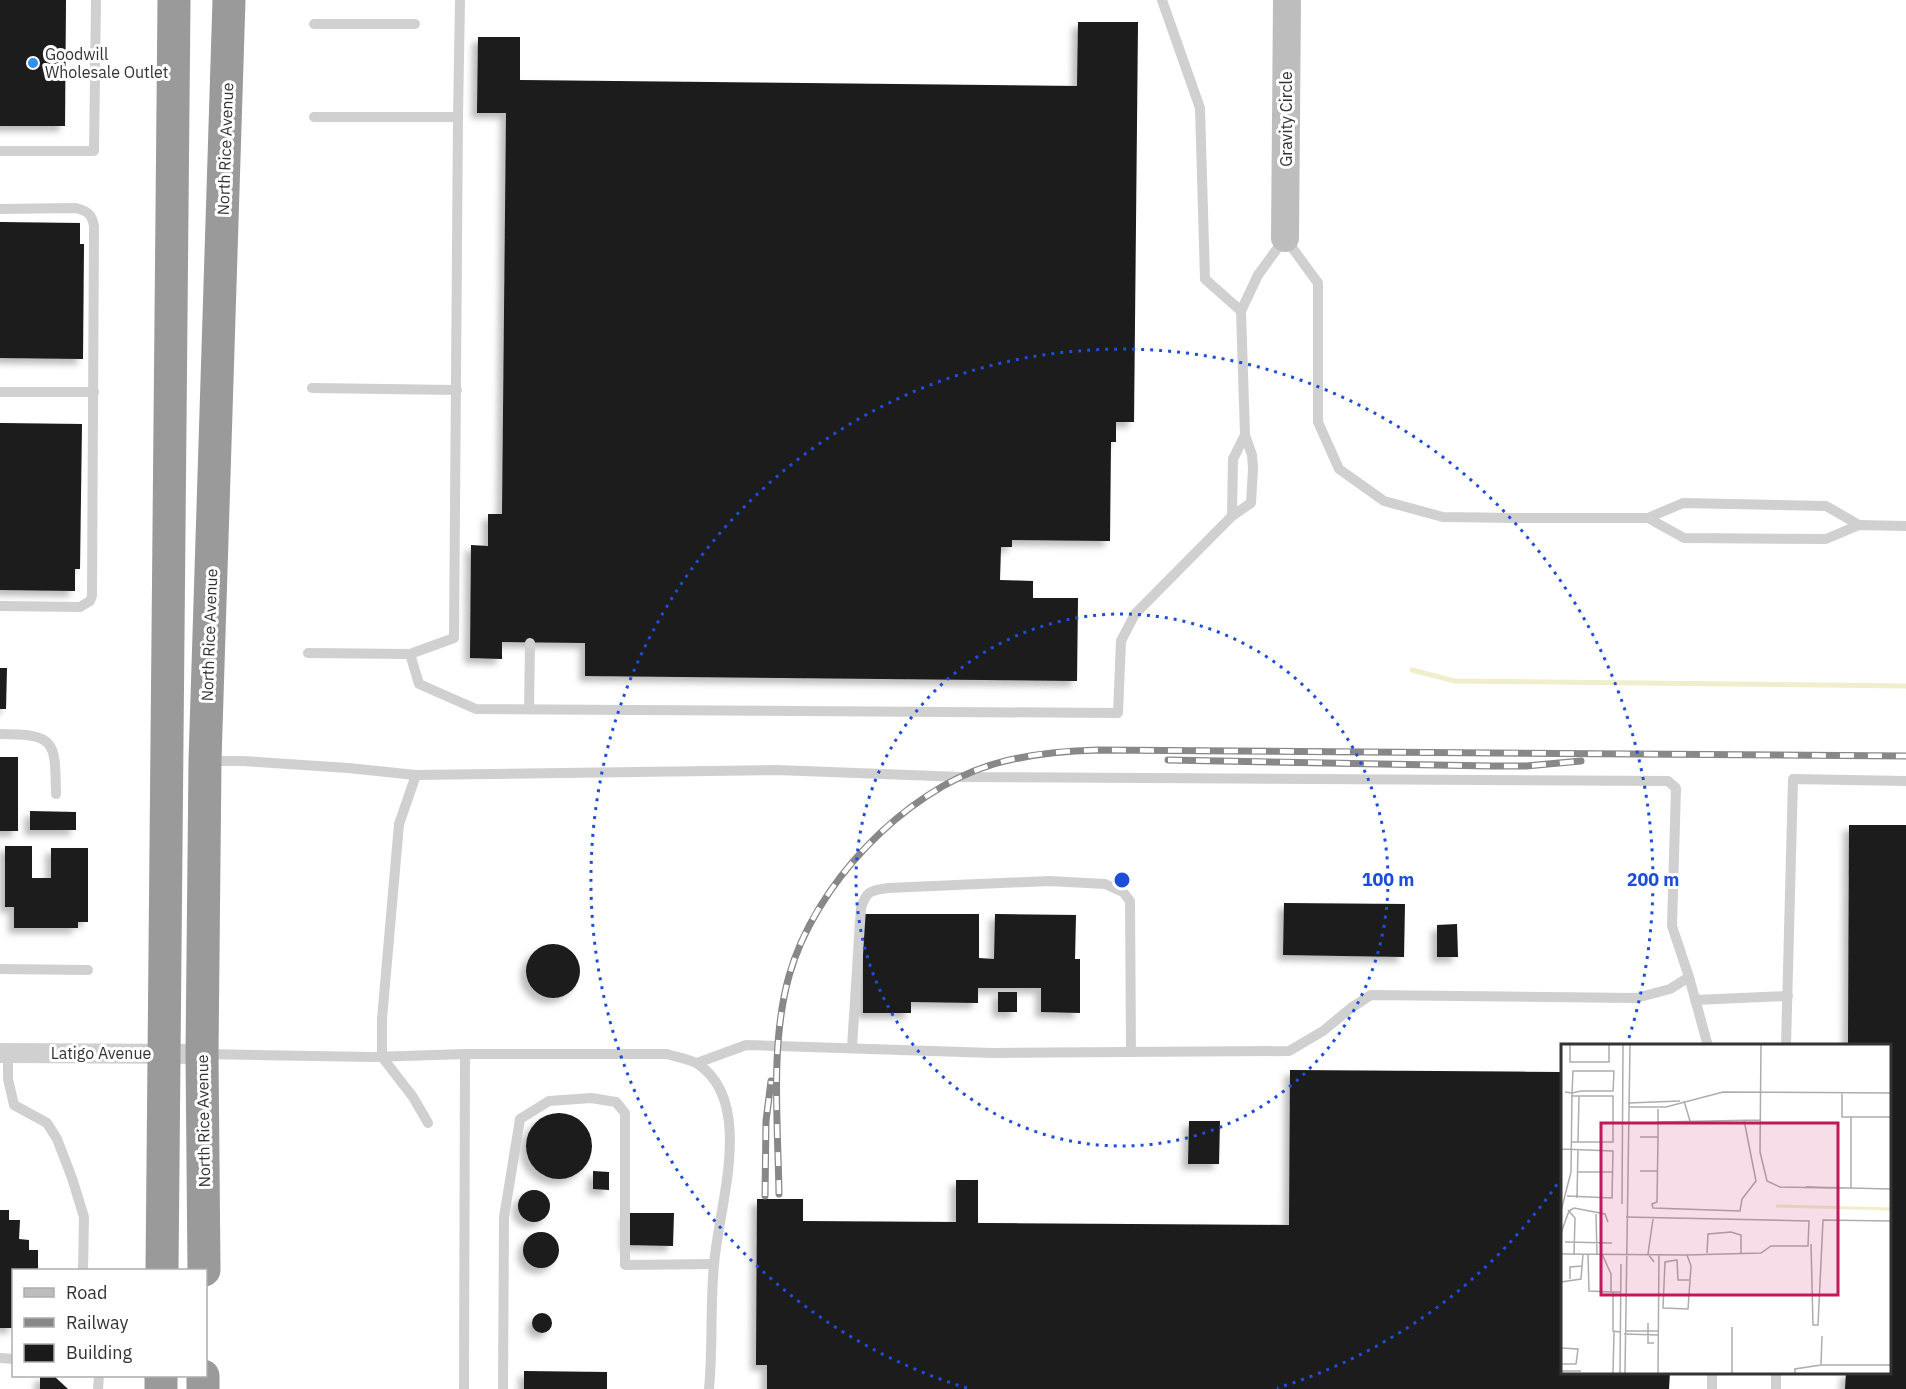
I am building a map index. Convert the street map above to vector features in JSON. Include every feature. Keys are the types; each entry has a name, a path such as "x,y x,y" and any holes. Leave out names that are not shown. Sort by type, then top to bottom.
{"highway":[{"path":"162,1269 174,0"},
{"name":"North Rice Avenue","path":"204,1269 202,1054 205,761 230,0"}],"street":[{"name":"Gravity Circle","path":"1285,238 1287,0"},
{"name":"Latigo Avenue","path":"4,1053 202,1054"}],"lane":[{"path":"0,151 94,151 96,0"},
{"path":"308,653 410,654 454,638 460,0"},
{"path":"1162,0 1200,108 1205,279 1241,311"},
{"path":"314,24 415,24"},
{"path":"314,117 458,117"},
{"path":"0,209 76,208 86,211 93,218 94,392 92,596 90,601 80,607 0,606"},
{"path":"410,654 419,684 476,709 1118,713 1121,640 1135,614 1232,516 1251,504 1252,455 1245,435 1241,311 1258,275 1285,238 1318,283 1318,422 1339,469 1384,501 1443,517 1648,518 1683,503 1826,506 1859,525"},
{"path":"312,388 457,390"},
{"path":"0,392 94,392"},
{"path":"1232,516 1233,459 1245,435"},
{"path":"1648,518 1684,538 1826,539 1859,525 1906,526"},
{"path":"529,709 530,643"},
{"path":"0,734 31,735 47,741 56,755 56,794"},
{"path":"205,761 337,767 416,775 777,770 973,777 1668,781 1676,788 1672,927 1707,1044"},
{"path":"416,775 399,824 382,1019 382,1057 413,1097 428,1123"},
{"path":"1786,1044 1793,779 1906,781"},
{"path":"852,1047 861,908 865,895 871,891 888,888 1049,881 1105,884 1123,892 1130,902 1131,1051"},
{"path":"0,969 88,970"},
{"path":"697,1063 746,1045 993,1053 1289,1051 1323,1031 1371,995 1636,998 1670,989 1689,977"},
{"path":"1695,1000 1788,996"},
{"path":"4,1053 14,1105 47,1123 57,1139 72,1178 84,1216 83,1269"},
{"path":"202,1054 382,1057 465,1054 667,1054 697,1063 712,1077 725,1100 729,1124 730,1154 714,1264 709,1389"},
{"path":"464,1389 465,1054"},
{"path":"503,1389 504,1217 520,1119 549,1101 591,1098 616,1102 625,1113 625,1265 714,1264"}],"building":[{"name":"Goodwill Wholesale Outlet","path":"0,0 66,0 65,126 0,126"},
{"path":"1078,22 1138,22 1134,422 1116,422 1116,442 1111,442 1110,541 1012,540 1012,547 1001,547 1000,580 1033,581 1033,598 1078,598 1077,681 585,676 585,643 502,642 502,659 470,658 471,545 488,546 488,514 502,514 506,113 477,113 478,37 520,37 520,80 1077,86"},
{"path":"0,222 80,223 80,244 84,244 83,359 0,358"},
{"path":"0,423 82,424 80,569 75,569 75,591 0,590"},
{"path":"0,668 7,668 6,709 0,709"},
{"path":"0,757 18,757 18,831 0,831"},
{"path":"30,811 76,812 76,830 30,830"},
{"path":"1849,825 1906,825 1906,1389 1845,1389 1846,1374 1891,1374 1891,1044 1848,1044"},
{"path":"5,846 32,846 32,878 51,878 51,848 88,848 88,922 78,922 78,928 14,928 14,907 5,907"},
{"path":"1284,903 1405,904 1404,957 1283,955"},
{"path":"863,914 979,914 979,958 994,959 995,914 1076,915 1075,959 1080,959 1080,1013 1041,1012 1041,988 978,988 978,1003 911,1002 911,1013 863,1013"},
{"path":"1457,924 1458,957 1437,957 1437,925"},
{"path":"548,944 558,944 568,948 576,956 580,971 576,986 568,994 558,998 548,998 538,994 530,986 526,976 526,966 530,956 538,948"},
{"path":"998,992 1017,992 1017,1012 998,1012"},
{"path":"1290,1070 1561,1072 1561,1374 1670,1374 1669,1389 767,1389 767,1365 756,1365 757,1199 803,1199 803,1221 956,1222 956,1180 978,1180 978,1223 1289,1225"},
{"path":"559,1113 572,1115 587,1128 592,1146 590,1159 577,1174 559,1179 546,1177 531,1164 526,1146 528,1133 541,1118"},
{"path":"1189,1121 1220,1121 1219,1164 1188,1164"},
{"path":"593,1171 609,1172 609,1190 593,1189"},
{"path":"534,1190 546,1194 550,1206 546,1218 534,1222 522,1218 518,1206 522,1194"},
{"path":"0,1210 9,1210 9,1220 20,1220 19,1239 29,1240 29,1250 38,1250 38,1269 12,1269 12,1328 0,1328"},
{"path":"626,1213 674,1213 673,1246 626,1245"},
{"path":"541,1232 553,1238 559,1250 553,1262 541,1268 529,1262 523,1250 529,1238"},
{"path":"538,1313 546,1313 552,1319 552,1327 546,1333 538,1333 532,1327 532,1319"},
{"path":"524,1371 607,1372 607,1389 524,1389"},
{"path":"40,1377 55,1377 68,1389 40,1389"}],"waterway":[{"path":"1412,670 1455,681 1906,686"}],"railway":[{"path":"779,1194 777,1084 779,1029 789,976 801,942 841,876 867,846 896,819 927,796 960,777 994,764 1033,755 1098,750 1906,756"},
{"path":"1168,760 1491,766 1526,766 1581,761"},
{"path":"765,1196 766,1121 771,1081"}],"place":[{"name":"Goodwill Wholesale Outlet","path":"33,63"}]}
